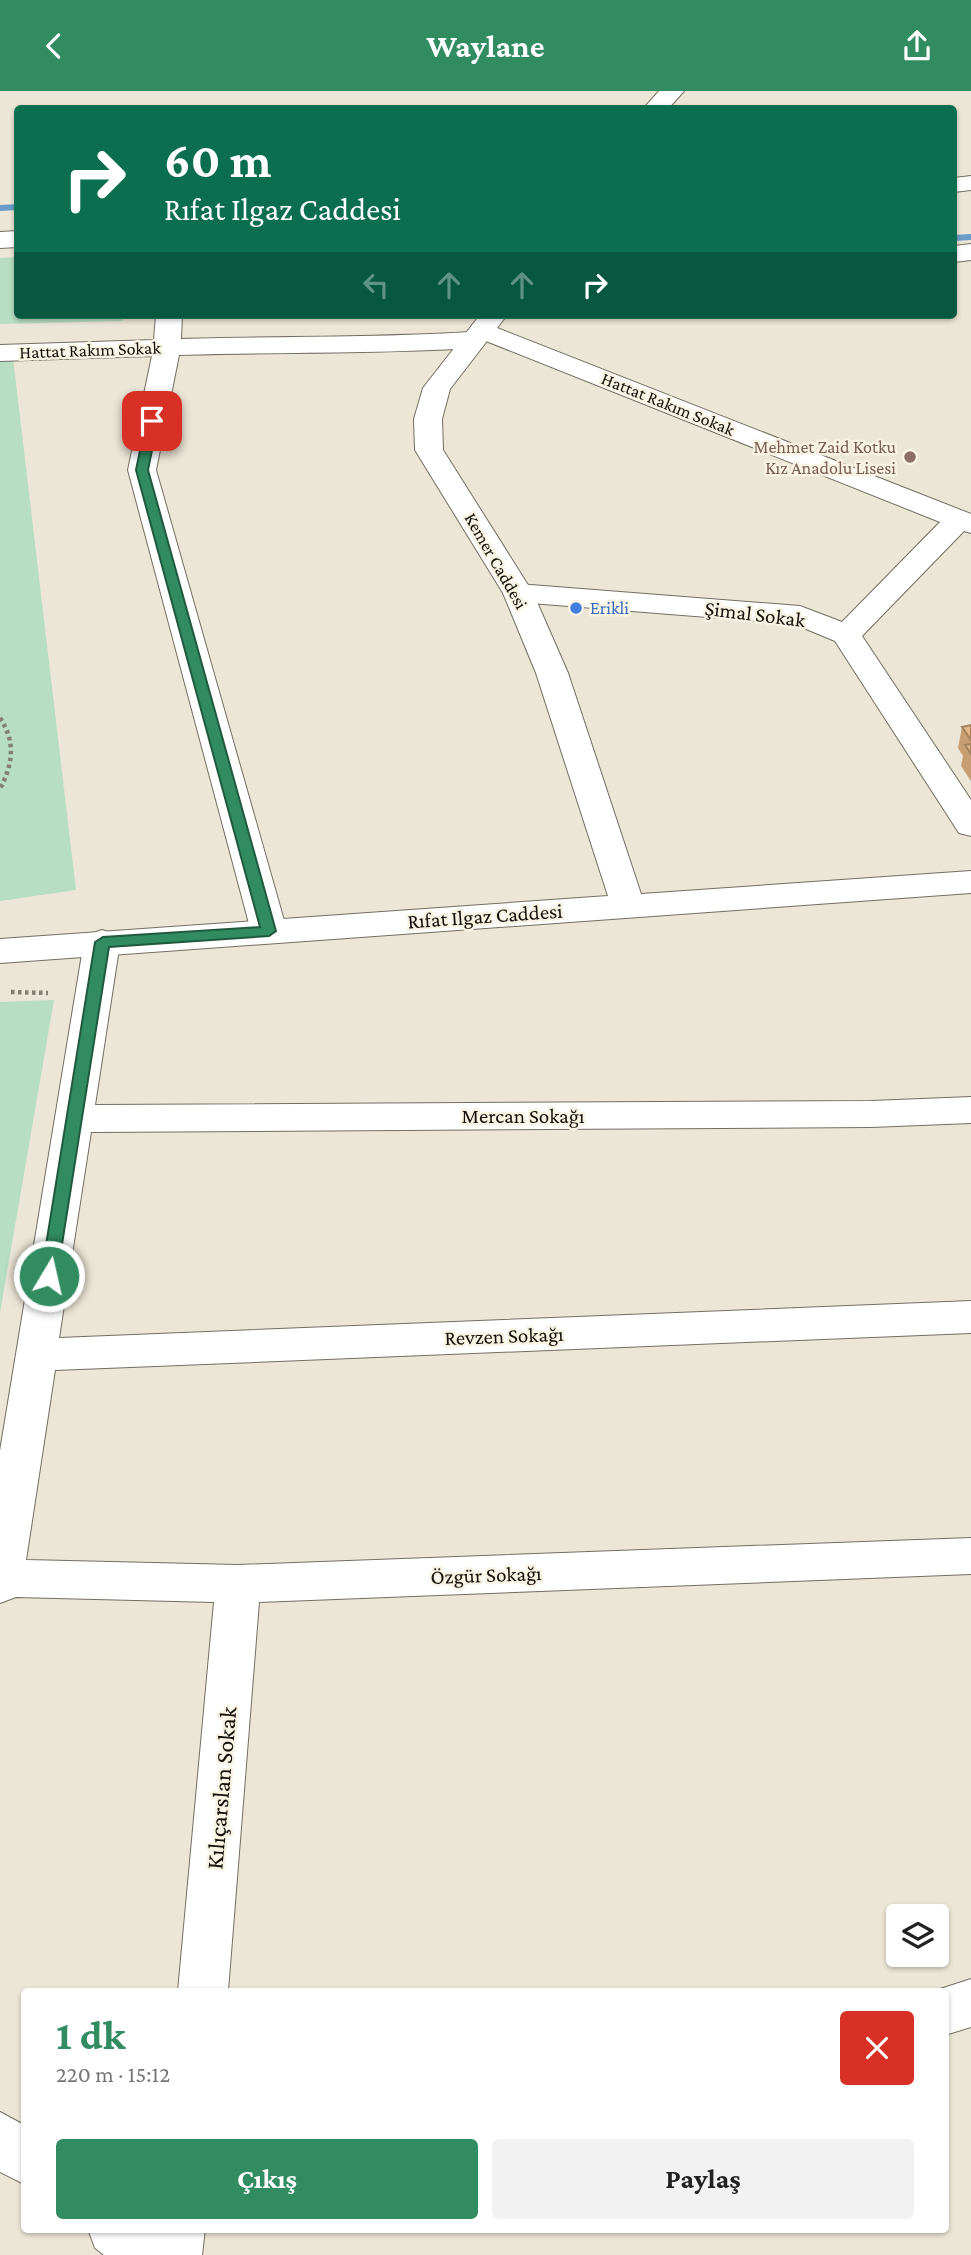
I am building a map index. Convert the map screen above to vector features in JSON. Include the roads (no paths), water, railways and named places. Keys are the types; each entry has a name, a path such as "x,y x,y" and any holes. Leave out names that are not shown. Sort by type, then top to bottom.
{"street":[{"path":"658,105 672,91"},
{"path":"169,319 167,347 142,470 269,931"},
{"name":"Hattat Rakım Sokak","path":"0,353 279,344 390,345 483,328 965,521"},
{"name":"Kemer Caddesi","path":"483,328 437,388 428,419 429,450 519,593 552,673 628,906"},
{"path":"965,521 846,635 971,825"},
{"name":"Şimal Sokak","path":"519,593 800,615 846,635"},
{"name":"Rıfat Ilgaz Caddesi","path":"0,951 971,882"},
{"path":"0,1584 103,942"},
{"name":"Mercan Sokağı","path":"74,1119 871,1114 971,1110"},
{"name":"Revzen Sokağı","path":"36,1355 971,1317"},
{"name":"Özgür Sokağı","path":"1,1578 238,1584 971,1556"},
{"name":"Kılıçarslan Sokak","path":"203,1988 238,1584"},
{"path":"949,2010 971,2003"},
{"path":"0,2138 21,2156"},
{"path":"119,2233 148,2255"},
{"path":"175,2255 178,2233"}],"waterway":[{"path":"0,208 14,207"},
{"path":"957,238 971,237"}],"place":[{"name":"Mehmet Zaid Kotku Kız Anadolu Lisesi","path":"910,457"},
{"name":"Erikli","path":"576,608"}]}
